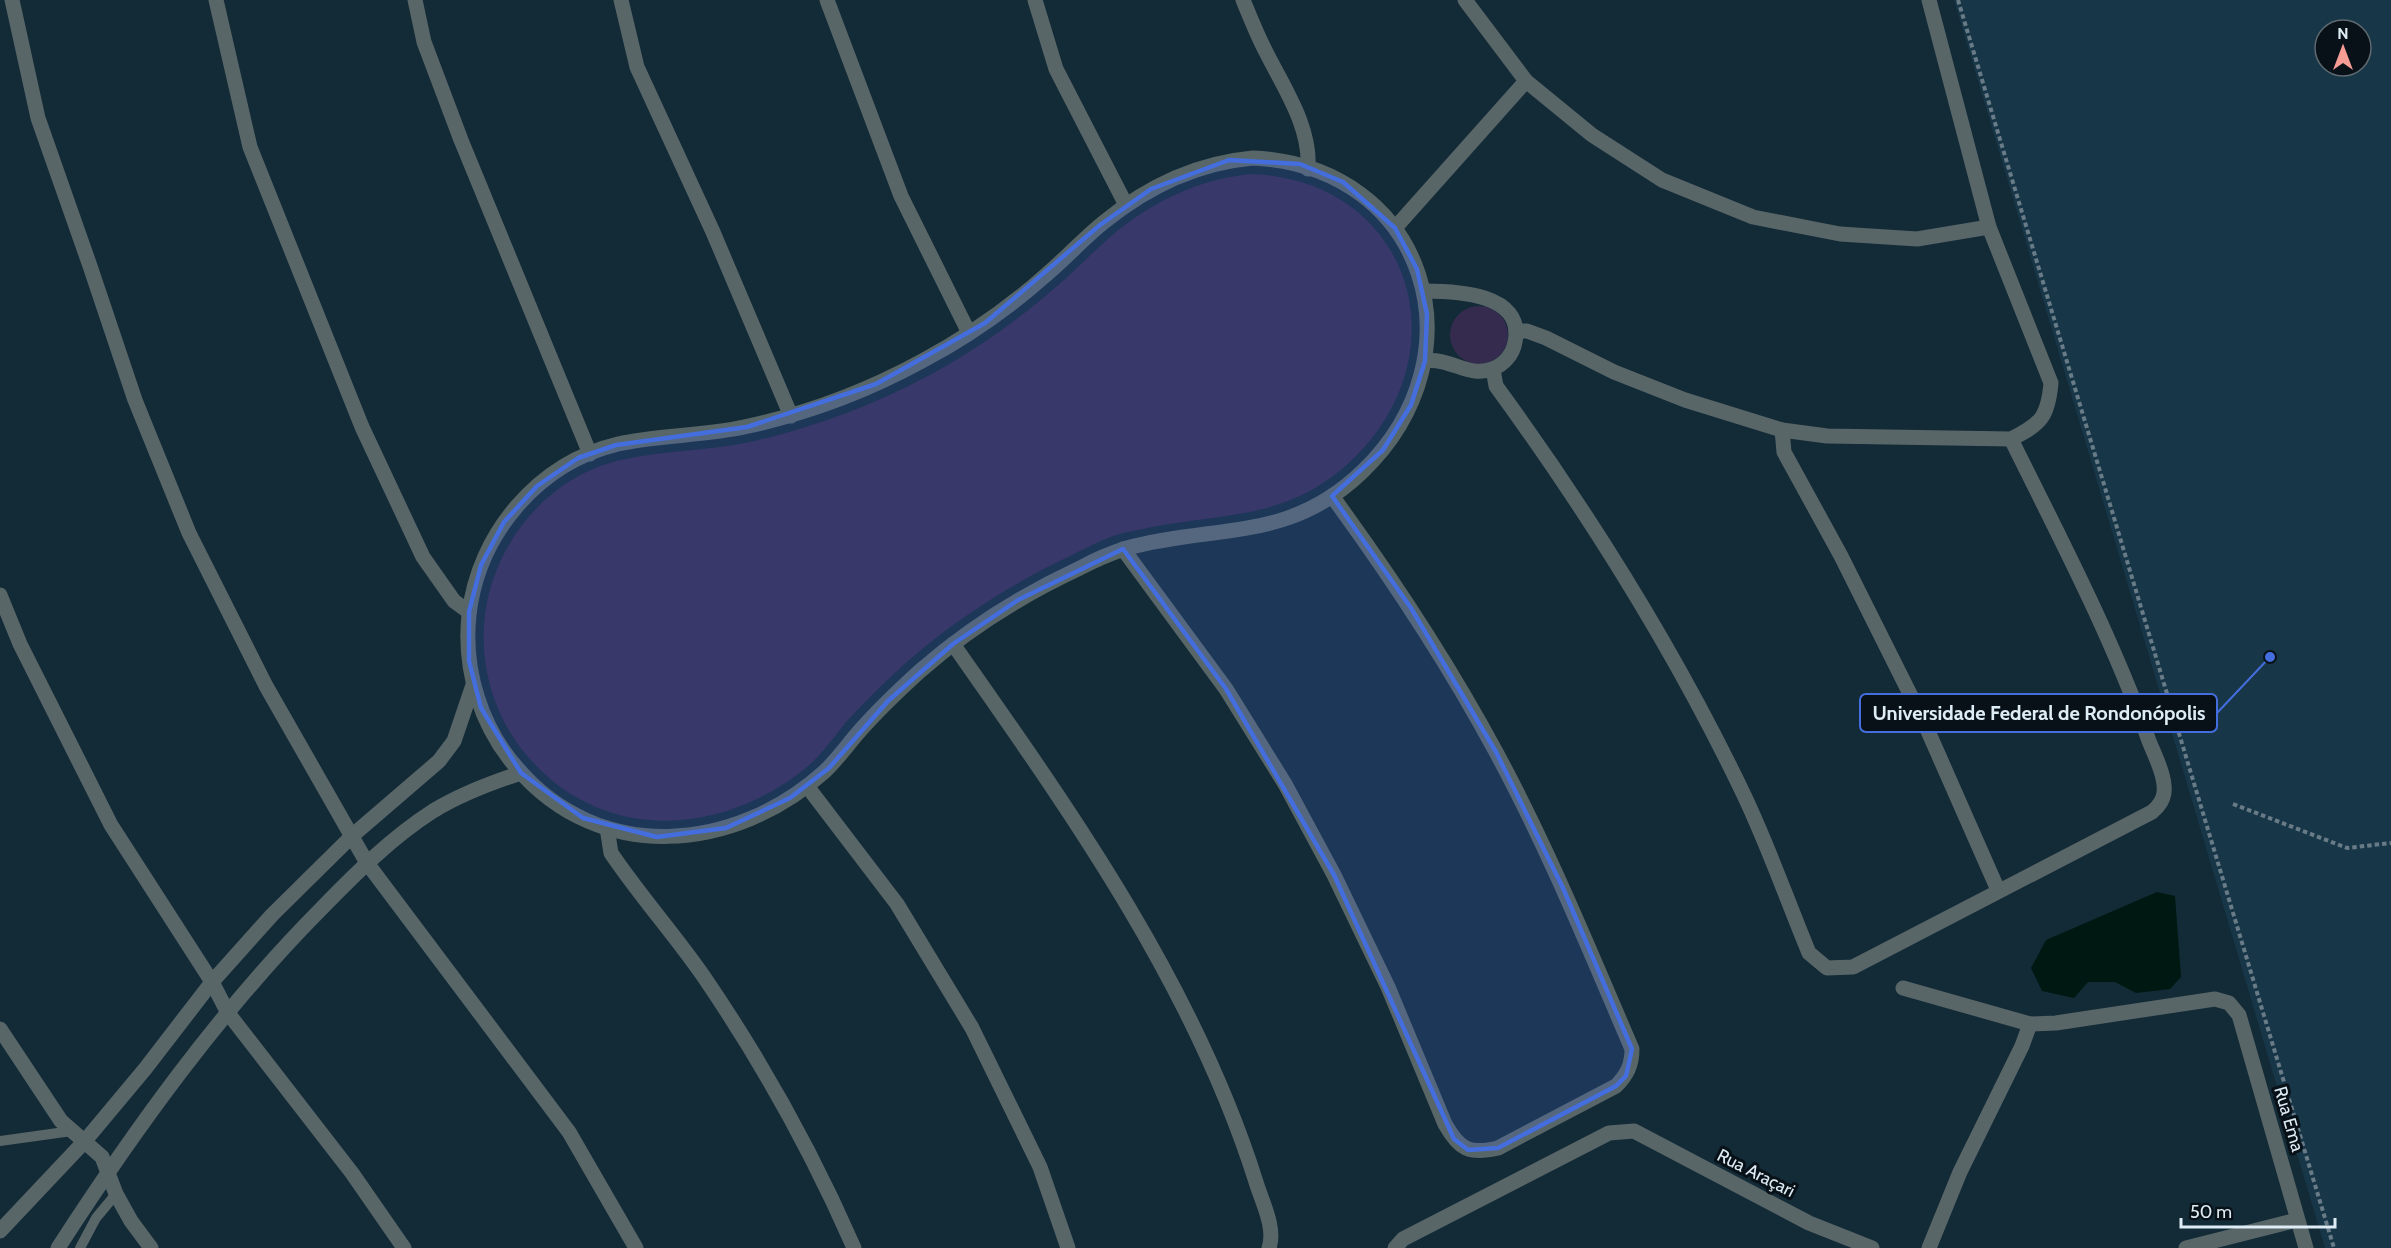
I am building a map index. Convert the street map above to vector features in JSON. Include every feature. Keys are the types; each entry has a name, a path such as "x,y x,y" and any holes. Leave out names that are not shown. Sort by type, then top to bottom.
{"street":[{"path":"12,0 38,118 135,400 189,533 266,686 368,863 569,1132 636,1248"},
{"path":"216,0 250,147 362,427 423,557 454,601 469,612"},
{"path":"415,0 424,42 460,140 590,454"},
{"path":"621,0 637,67 713,232 791,416"},
{"path":"827,0 901,196 969,333"},
{"path":"1035,0 1056,69 1126,205"},
{"path":"1243,0 1300,122 1310,154 1308,169"},
{"path":"1465,0 1526,81 1592,135 1662,180 1753,217 1840,234 1917,239 1989,227"},
{"path":"1516,330 1527,330 1614,372 1685,400 1782,430 1827,436 2011,439 2036,426 2043,418 2050,397 2051,383 1989,227 1929,0"},
{"path":"1395,228 1526,81"},
{"path":"1276,159 1300,164 1353,188 1380,210 1395,228 1417,269 1424,291 1428,338 1419,383 1398,428 1365,470 1332,496 1304,512 1258,528 1179,538 1123,549 1018,600 953,644 888,701 829,768 807,786 762,814 726,828 705,833 683,837 631,834 607,828 560,806 539,791 521,773 491,731 473,685 467,637 469,612 481,565 504,522 537,486 556,471 590,454 616,445 703,435 791,416 876,384 917,364 969,333 1017,299 1100,225 1126,205 1178,176 1206,165 1229,160 1276,159"},
{"path":"1424,291 1476,294 1496,302 1509,314 1516,330 1511,354 1493,369 1481,372 1469,371 1446,361 1425,361"},
{"path":"1493,369 1496,386 1559,474 1653,621 1743,794 1809,953 1827,968 1852,967 2152,812 2160,804 2164,793 2162,777 2134,698 2074,566 2011,439"},
{"path":"1782,430 1784,452 1841,556 1924,722 1998,890"},
{"path":"1123,549 1226,689 1285,784 1334,875 1388,987 1444,1124 1454,1139 1468,1150 1481,1152 1498,1148 1616,1086 1626,1076 1632,1060 1632,1049 1563,888 1496,752 1411,608 1332,496"},
{"path":"0,595 20,644 111,825 212,982 228,1013 352,1173 404,1248"},
{"path":"953,644 1051,784 1119,894 1179,1000 1239,1130 1270,1227 1269,1248"},
{"path":"0,1231 84,1142 145,1069 212,982 272,915 353,835 439,761 454,741 473,685"},
{"path":"58,1248 170,1087 228,1013 294,936 368,863 411,827 440,807 480,787 521,773"},
{"path":"807,786 897,904 972,1028 1040,1167 1068,1248"},
{"path":"607,828 608,842 617,862 704,977 773,1088 839,1214 854,1248"},
{"path":"1903,988 2030,1024 2022,1046 1960,1172 1929,1248"},
{"name":"Rua Ema","path":"2030,1024 2056,1023 2215,999 2229,1003 2239,1015 2306,1248"},
{"path":"0,1029 61,1121 102,1157 131,1221 151,1248"},
{"name":"Rua Araçari","path":"1395,1248 1413,1233 1609,1133 1624,1130 1634,1131 1809,1223 1872,1248"},
{"path":"2186,1248 2297,1220"}],"lane":[{"path":"0,1141 31,1139 72,1131"},
{"path":"80,1248 96,1218 117,1194"}],"path":[{"path":"1958,0 2334,1248"},
{"path":"2233,804 2346,848 2391,843"}],"highlighted area":[{"path":"1229,160 1300,164 1343,182 1395,228 1417,269 1427,314 1425,361 1411,405 1383,450 1332,496 1411,608 1496,752 1563,888 1632,1049 1626,1076 1616,1086 1498,1148 1468,1150 1454,1139 1334,875 1226,689 1123,549 1018,600 953,644 888,701 829,768 790,798 726,828 657,837 583,818 521,773 481,708 469,661 469,612 481,565 504,522 537,486 578,458 616,445 747,427 876,384 985,323 1100,225 1151,189"}],"shaded area":[{"path":"1954,0 2391,0 2391,1248 2325,1248"},
{"path":"1253,174 1307,184 1350,206 1383,238 1403,278 1412,322 1407,369 1388,414 1355,457 1331,477 1308,492 1260,510 1125,532 1094,544 1028,577 986,602 946,630 908,661 854,713 807,767 773,791 737,808 699,818 661,821 623,816 587,803 554,782 524,752 504,721 491,688 484,652 485,615 490,588 513,538 529,516 549,497 571,481 595,468 621,460 755,441 821,422 906,388 961,357 1010,324 1070,275 1110,237 1142,213 1195,186 1233,176"},
{"path":"1479,306 1490,308 1503,319 1508,335 1506,346 1495,359 1479,364 1468,362 1455,351 1450,335 1452,324 1463,311"},
{"path":"2157,892 2175,896 2181,977 2170,989 2136,993 2115,982 2088,982 2074,998 2042,991 2031,968 2046,940"}],"place":[{"name":"Universidade Federal de Rondonópolis","path":"2270,657"}]}
